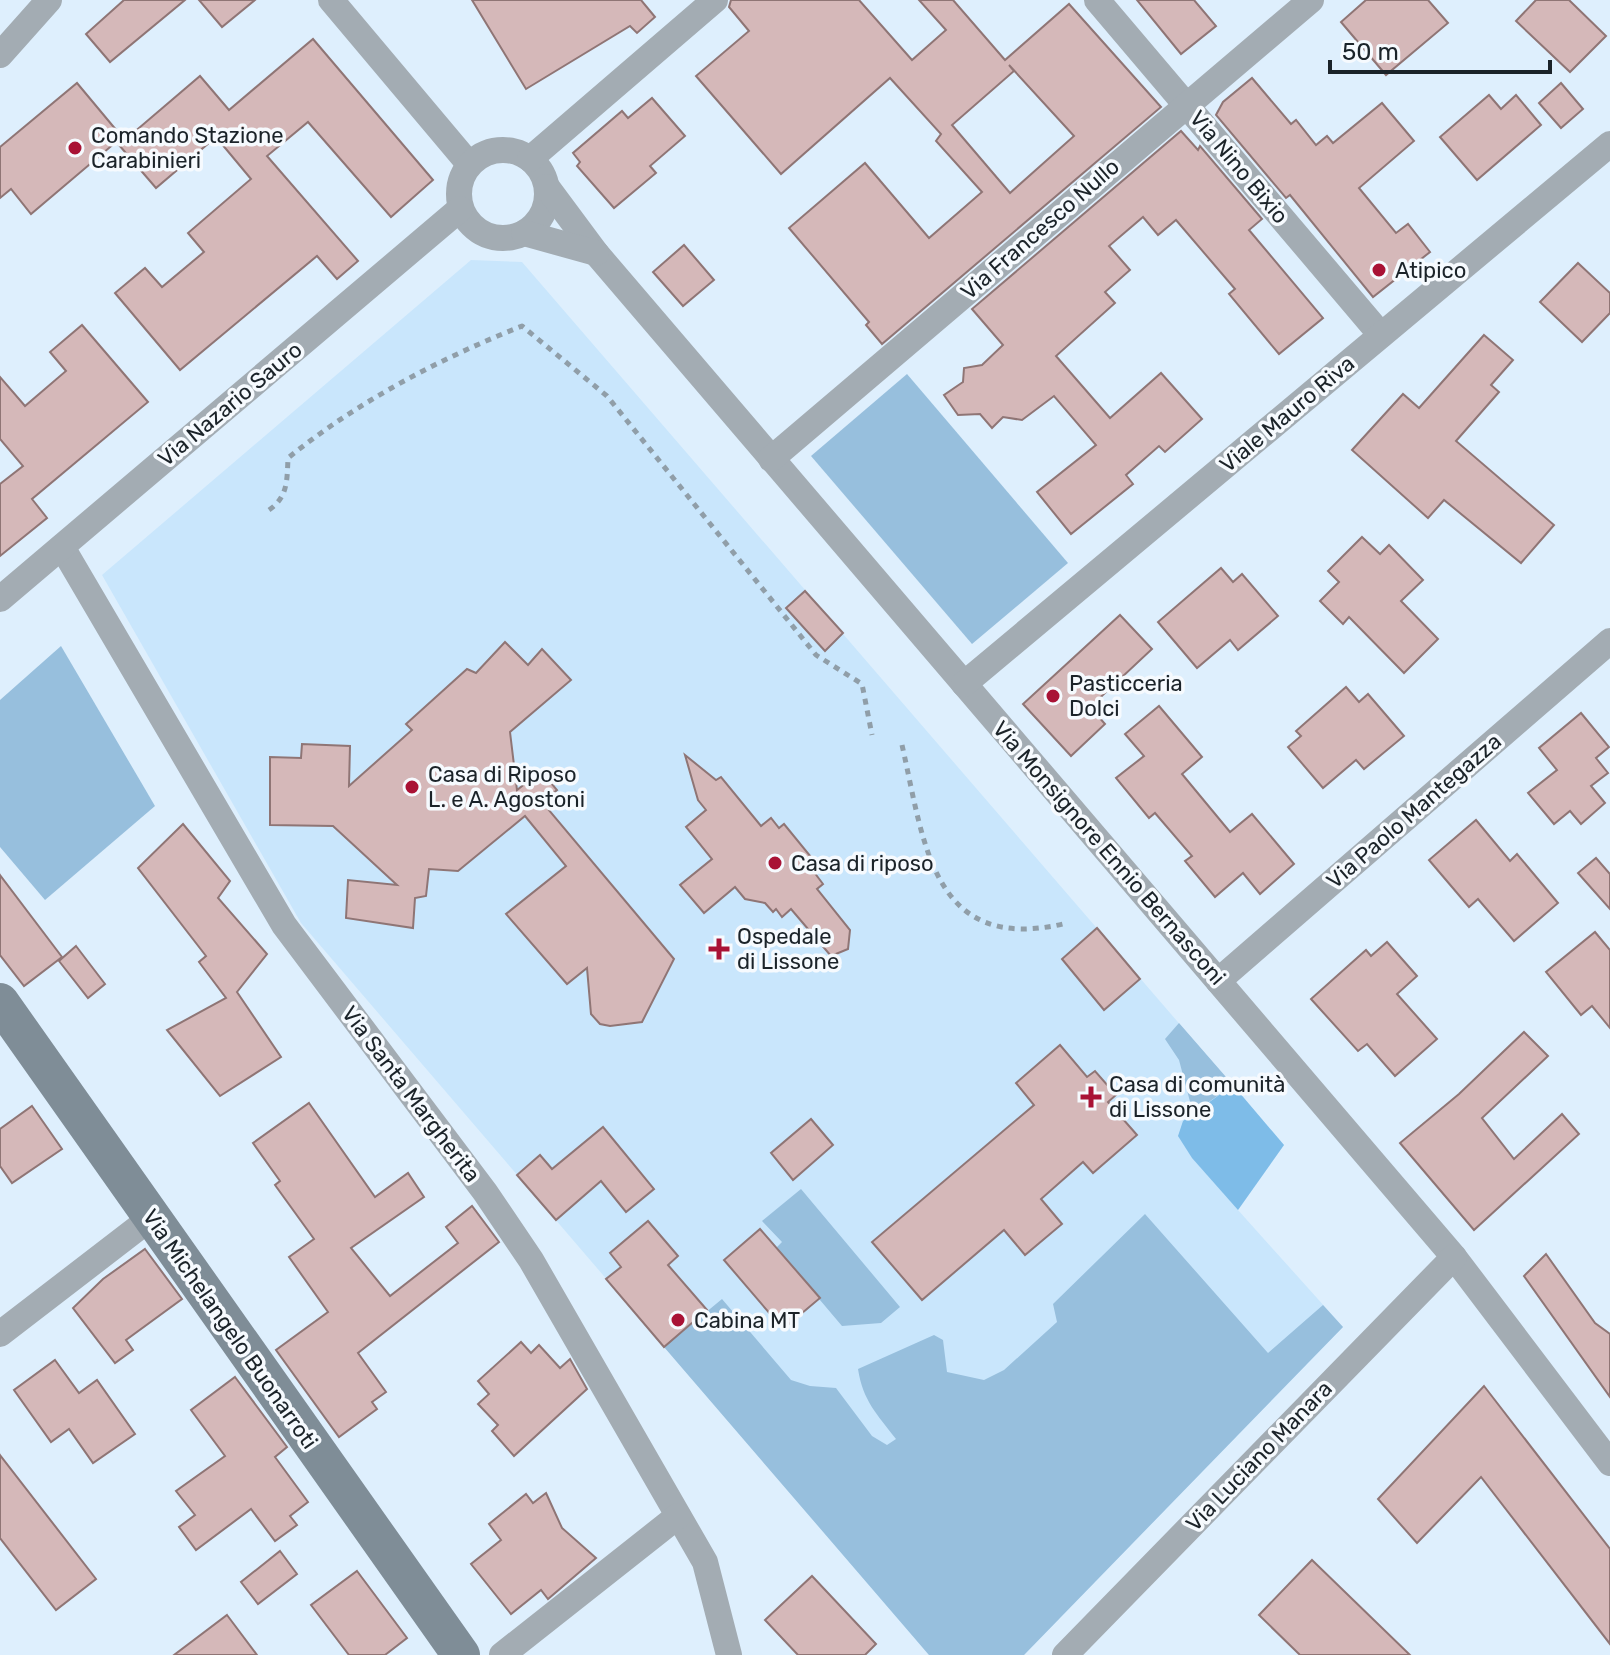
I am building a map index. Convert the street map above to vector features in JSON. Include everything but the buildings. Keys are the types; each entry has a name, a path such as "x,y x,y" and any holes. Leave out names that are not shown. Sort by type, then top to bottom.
{"street":[{"path":"0,55 49,0"},
{"path":"331,0 469,164"},
{"path":"530,159 715,0"},
{"name":"Via Nino Bixio","path":"1097,0 1381,335"},
{"name":"Via Francesco Nullo","path":"771,459 1311,0"},
{"name":"Viale Mauro Riva","path":"964,684 1610,144"},
{"path":"497,150 516,152 530,159 542,173 547,187 542,214 524,233 509,238 493,238 478,232 460,209 458,193 461,177 469,164 497,150"},
{"name":"Via Monsignore Ennio Bernasconi","path":"547,187 596,253 1454,1257 1610,1463"},
{"name":"Via Nazario Sauro","path":"0,599 460,209"},
{"path":"524,233 596,253"},
{"name":"Via Santa Margherita","path":"62,547 284,925 485,1192 531,1260 705,1562 729,1655"},
{"name":"Via Paolo Mantegazza","path":"1218,981 1610,641"},
{"name":"Via Michelangelo Buonarroti","path":"0,1002 461,1655"},
{"path":"0,1334 152,1217"},
{"name":"Via Luciano Manara","path":"1065,1655 1454,1257"},
{"path":"502,1655 678,1516"}],"path":[{"path":"269,510 278,504 287,489 288,458 316,436 414,376 522,326 607,396 816,655 862,684 872,735"},
{"path":"902,745 927,852 945,891 981,923 1034,931 1063,924"}],"shaded area":[{"name":"Ospedale di Lissone","path":"471,260 522,262 1284,1145 1238,1210 1343,1327 1024,1655 929,1655 301,923 102,575"},
{"path":"907,374 1068,563 972,644 811,456"},
{"path":"61,646 155,806 45,900 0,847 0,700"},
{"path":"1179,1023 1233,1085 1193,1113 1179,1060 1165,1039"},
{"path":"1233,1085 1284,1145 1238,1210 1192,1158 1178,1136 1183,1121"},
{"path":"801,1189 900,1307 881,1323 842,1326 776,1248 782,1242 762,1221"},
{"path":"1145,1214 1268,1353 1323,1305 1343,1327 1024,1655 929,1655 664,1347 722,1299 791,1380 810,1386 836,1388 872,1436 887,1445 896,1439 867,1399 858,1369 934,1335 943,1340 947,1372 984,1380 1004,1370 1057,1322 1053,1304"}],"place":[{"name":"Comando Stazione Carabinieri","path":"75,148"},
{"name":"Atipico","path":"1379,270"},
{"name":"Pasticceria Dolci","path":"1053,696"},
{"name":"Casa di Riposo L. e A. Agostoni","path":"412,787"},
{"name":"Casa di riposo","path":"775,863"},
{"name":"Ospedale di Lissone","path":"719,949"},
{"name":"Casa di comunità di Lissone","path":"1091,1097"},
{"name":"Cabina MT","path":"678,1320"}]}
